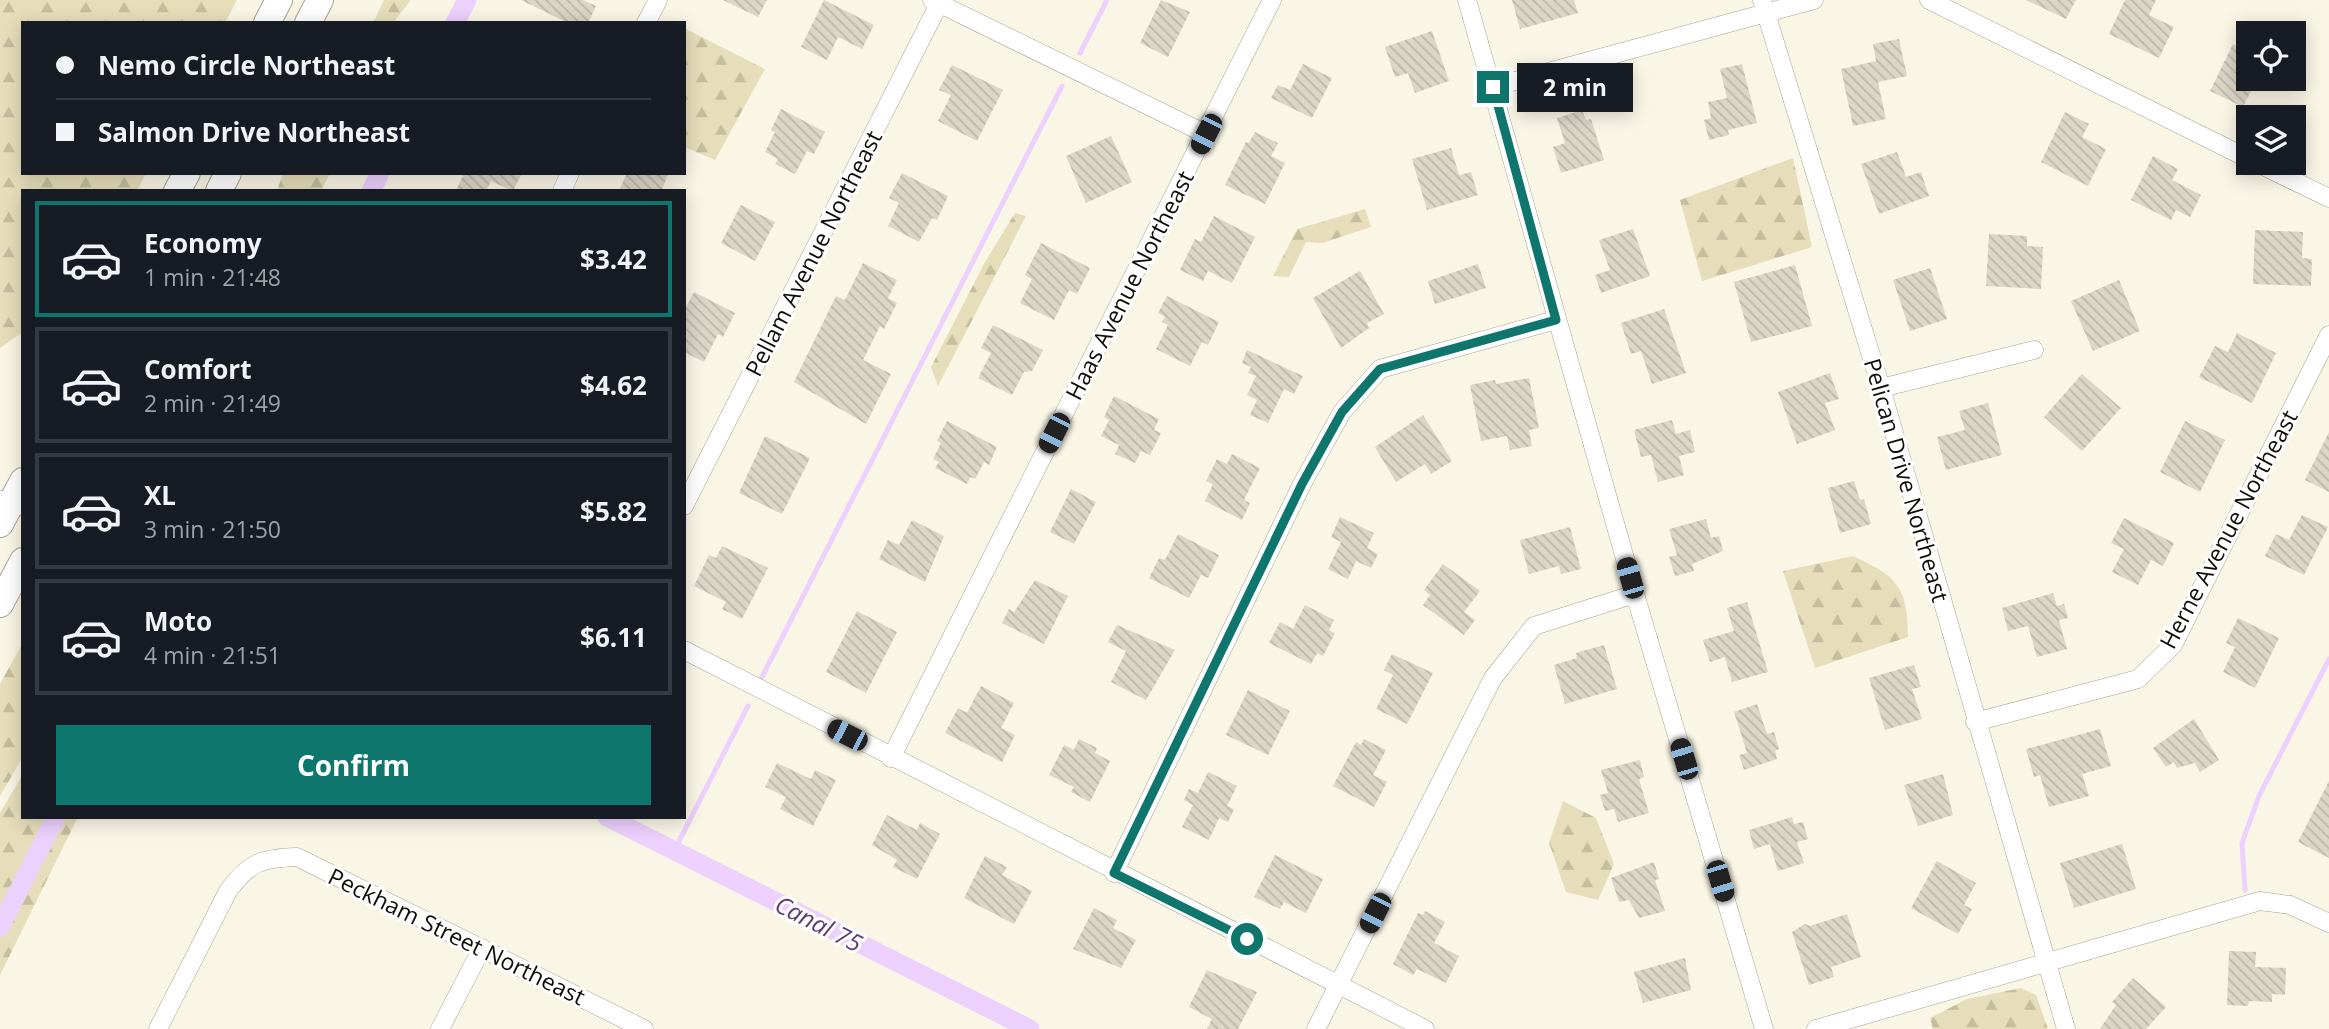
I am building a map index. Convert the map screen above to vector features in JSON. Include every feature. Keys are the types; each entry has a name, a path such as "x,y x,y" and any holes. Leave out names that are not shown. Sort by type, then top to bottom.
{"main road":[{"path":"268,21 279,0"},
{"path":"309,21 320,0"},
{"path":"0,604 21,565"}],"street":[{"path":"647,21 658,0"},
{"name":"Haas Avenue Northeast","path":"891,758 1272,0"},
{"path":"1467,0 1635,594 1765,1029"},
{"path":"1493,87 1764,6 1814,0"},
{"path":"1929,0 2236,153"},
{"path":"938,1 1206,134"},
{"name":"Pellam Avenue Northeast","path":"686,502 938,1"},
{"name":"Pelican Drive Northeast","path":"1764,6 1881,387 1975,722 2066,1029"},
{"path":"2282,175 2329,198"},
{"path":"1114,873 1302,484 1342,412 1380,369 1556,320"},
{"name":"Herne Avenue Northeast","path":"1975,722 2138,679 2172,645 2325,354 2329,335"},
{"path":"1881,387 2034,350"},
{"path":"1316,1029 1493,678 1534,626 1635,594"},
{"path":"686,651 1114,873 1425,1029"},
{"name":"Peckham Street Northeast","path":"158,1029 228,891 243,871 268,858 297,857 644,1029"},
{"path":"1816,1029 2260,901 2290,905 2329,923"},
{"path":"440,1029 482,947"}],"green space":[{"path":"0,0 237,0 226,21 21,21 21,175 145,175 138,189 21,189 21,333 0,348"},
{"path":"384,0 411,0 395,21 374,21"},
{"path":"686,29 765,69 715,160 686,148"},
{"path":"1793,158 1812,247 1702,281 1680,200"},
{"path":"282,175 329,175 322,189 278,189"},
{"path":"1365,209 1371,227 1322,243 1306,242 1289,277 1273,276 1297,229"},
{"path":"1015,213 1026,216 938,386 931,367 985,262"},
{"path":"1853,556 1880,570 1897,585 1906,606 1908,637 1815,668 1783,571"},
{"path":"21,646 21,760 0,796 0,684"},
{"path":"21,777 21,819 77,819 0,975 0,813"},
{"path":"1563,801 1596,818 1614,864 1598,900 1566,892 1549,843"},
{"path":"2021,988 2036,995 2048,1029 1933,1029 1930,1018 1967,999"}],"building":[{"path":"521,0 583,0 596,6 589,21 564,21"},
{"path":"723,0 767,0 758,17"},
{"path":"824,0 874,25 862,49 838,37 827,60 801,47"},
{"path":"1161,0 1190,12 1168,57 1140,43"},
{"path":"1512,0 1574,0 1578,13 1520,29"},
{"path":"2026,0 2076,0 2066,19"},
{"path":"2125,0 2156,0 2149,15 2174,27 2159,58 2109,34"},
{"path":"1432,31 1449,81 1415,93 1408,73 1395,77 1385,47"},
{"path":"1899,39 1907,76 1878,82 1886,119 1853,126 1841,69 1876,61 1873,44"},
{"path":"2233,44 2236,45 2236,91 2251,91 2244,105 2210,91"},
{"path":"1303,64 1332,78 1312,118 1271,98 1278,85 1290,90"},
{"path":"1742,64 1757,123 1728,130 1729,135 1709,140 1704,120 1711,118 1708,102 1727,98 1720,69"},
{"path":"952,65 1003,90 977,141 938,121 951,95 939,90"},
{"path":"781,109 825,132 814,154 807,151 795,174 775,164 778,159 765,152 775,132 771,130"},
{"path":"1582,110 1586,120 1591,119 1604,160 1561,173 1553,147 1565,143 1557,118"},
{"path":"2065,112 2089,124 2082,137 2106,149 2088,186 2041,162"},
{"path":"1255,132 1278,143 1271,156 1285,163 1265,204 1225,185 1246,142 1249,143"},
{"path":"1111,136 1132,182 1086,203 1066,156"},
{"path":"1451,148 1459,175 1471,172 1478,195 1427,210 1412,159"},
{"path":"1897,152 1906,177 1921,172 1929,196 1879,214 1861,164"},
{"path":"2153,156 2178,169 2172,180 2201,195 2190,217 2176,210 2171,220 2131,200"},
{"path":"902,173 948,196 937,220 932,218 919,242 888,226 899,203 889,198"},
{"path":"463,175 521,175 514,189 491,181 487,189 457,189"},
{"path":"626,175 668,175 662,189 620,189"},
{"path":"741,205 775,222 755,261 721,243"},
{"path":"1214,216 1255,237 1232,283 1208,271 1203,281 1180,270 1195,239 1201,242"},
{"path":"1633,229 1650,276 1601,293 1595,275 1610,270 1599,240"},
{"path":"2255,230 2303,232 2302,258 2312,259 2311,286 2253,284"},
{"path":"1989,234 2027,236 2027,246 2043,247 2041,289 1986,286"},
{"path":"1041,243 1090,268 1077,294 1069,290 1054,320 1020,303 1032,279 1025,275"},
{"path":"863,263 897,280 888,298 897,303 884,329 880,326 863,360 891,374 866,424 794,382 836,296 845,300"},
{"path":"1478,264 1486,288 1435,304 1428,281"},
{"path":"1795,265 1812,326 1751,342 1734,282"},
{"path":"1930,268 1947,319 1910,331 1893,280"},
{"path":"1360,271 1384,314 1367,323 1369,328 1341,348 1313,298"},
{"path":"2119,280 2140,331 2093,351 2071,301"},
{"path":"694,292 735,313 723,337 718,334 704,362 686,353 686,307"},
{"path":"1167,296 1219,322 1208,345 1202,342 1190,366 1156,349 1168,325 1162,322 1165,317 1158,313"},
{"path":"1664,309 1686,373 1652,384 1641,351 1631,354 1621,323"},
{"path":"993,325 1043,350 1032,371 1024,372 1012,395 978,378 991,353 981,348"},
{"path":"2237,333 2276,353 2252,403 2199,377 2215,346 2228,352"},
{"path":"1247,350 1303,376 1294,394 1284,389 1268,423 1250,415 1257,400 1247,395 1256,376 1248,373 1251,367 1242,363"},
{"path":"1830,373 1839,399 1825,403 1835,430 1797,444 1778,392"},
{"path":"2082,374 2121,408 2082,451 2044,417"},
{"path":"1529,378 1539,428 1529,430 1532,446 1510,450 1507,436 1481,441 1470,385"},
{"path":"1114,396 1159,419 1154,430 1161,433 1150,455 1141,451 1135,463 1115,454 1119,445 1101,436 1109,420 1104,417"},
{"path":"1988,403 2002,455 1946,470 1937,437 1965,430 1959,411"},
{"path":"1423,415 1452,461 1431,474 1425,464 1396,482 1375,447"},
{"path":"1672,420 1676,434 1690,430 1695,452 1679,456 1684,475 1658,482 1651,455 1641,457 1634,430"},
{"path":"947,421 997,447 989,465 984,462 975,479 970,477 967,484 935,468 939,462 933,459 941,443 937,441"},
{"path":"2185,421 2225,440 2200,492 2160,472"},
{"path":"2329,432 2329,492 2305,480"},
{"path":"765,436 810,458 782,514 739,493"},
{"path":"1232,454 1260,468 1244,500 1250,503 1242,520 1205,501 1213,484 1206,481 1217,459 1227,464"},
{"path":"1854,481 1860,500 1864,499 1871,524 1840,533 1828,488"},
{"path":"1071,489 1096,502 1074,544 1050,532"},
{"path":"2302,515 2328,527 2304,575 2265,556 2276,534 2289,540"},
{"path":"1340,517 1374,533 1367,548 1378,554 1371,568 1356,561 1348,579 1328,569 1341,542 1331,537"},
{"path":"2124,518 2174,543 2163,566 2151,560 2138,585 2112,572 2124,549 2111,543"},
{"path":"1706,519 1711,538 1719,536 1723,551 1692,564 1694,571 1675,576 1669,557 1677,555 1669,529"},
{"path":"912,520 944,536 925,582 879,559 888,540 899,545"},
{"path":"1570,527 1581,569 1561,574 1559,566 1529,574 1520,540"},
{"path":"1178,534 1219,555 1208,578 1201,575 1189,598 1149,578 1159,558 1165,560"},
{"path":"722,546 768,568 742,619 722,609 726,602 694,586 709,555 716,558"},
{"path":"1443,564 1480,591 1464,612 1475,620 1464,635 1423,605 1430,595 1424,590"},
{"path":"1035,580 1068,596 1044,644 1002,623 1009,609 1014,612"},
{"path":"2053,593 2057,606 2064,604 2068,618 2059,620 2067,649 2037,657 2028,626 2008,631 2002,608"},
{"path":"1747,602 1768,672 1732,682 1725,657 1710,662 1703,640 1734,631 1727,608"},
{"path":"1305,605 1334,620 1329,630 1335,633 1323,656 1317,653 1311,664 1269,643 1280,622 1293,629"},
{"path":"857,611 897,632 866,693 826,672"},
{"path":"2238,618 2279,638 2255,688 2223,672 2235,647 2226,643"},
{"path":"1117,625 1175,650 1146,700 1111,682 1126,651 1108,642"},
{"path":"1604,645 1617,689 1565,704 1554,665 1577,658 1576,653"},
{"path":"1392,654 1433,673 1407,724 1376,709 1393,675 1384,670"},
{"path":"1914,665 1921,687 1912,689 1922,719 1885,730 1869,678"},
{"path":"981,686 1014,703 1001,728 1015,735 1002,762 945,733 958,708 967,713"},
{"path":"1248,690 1290,711 1268,755 1226,735"},
{"path":"1757,704 1767,734 1774,732 1779,749 1775,751 1777,759 1744,770 1739,755 1747,753 1734,712"},
{"path":"2194,719 2219,760 2200,772 2195,763 2177,768 2174,762 2166,767 2153,748"},
{"path":"2100,729 2111,766 2082,774 2089,796 2049,807 2040,775 2034,777 2026,749"},
{"path":"1079,739 1097,748 1095,753 1110,761 1090,802 1071,792 1074,787 1049,775 1064,745 1074,750"},
{"path":"1364,739 1386,750 1373,775 1387,782 1374,807 1333,786 1356,742 1361,745"},
{"path":"1640,760 1644,777 1639,779 1649,813 1618,822 1614,809 1605,811 1600,795 1608,793 1601,770"},
{"path":"777,763 811,779 815,770 836,780 813,826 780,809 786,797 765,787"},
{"path":"1208,772 1237,786 1227,806 1234,809 1228,822 1219,818 1209,840 1182,827 1193,805 1184,800 1189,789 1198,793"},
{"path":"1943,774 1953,815 1918,826 1904,785"},
{"path":"2329,781 2329,858 2298,842"},
{"path":"887,815 917,830 920,823 940,834 917,879 893,867 897,860 872,845"},
{"path":"1792,817 1794,824 1803,822 1808,839 1797,842 1804,863 1778,871 1770,844 1754,849 1749,830"},
{"path":"2122,844 2136,889 2074,908 2060,863"},
{"path":"1275,855 1323,879 1306,913 1284,902 1280,909 1254,897"},
{"path":"985,856 1007,867 1002,875 1032,891 1014,924 964,898"},
{"path":"1937,861 1976,883 1964,905 1972,909 1958,934 1911,908"},
{"path":"1654,862 1659,879 1655,880 1665,911 1639,918 1629,900 1619,902 1611,878"},
{"path":"1094,908 1117,920 1113,928 1136,940 1121,968 1073,949"},
{"path":"1425,911 1445,922 1434,943 1459,956 1446,983 1417,969 1413,975 1393,964 1418,913 1423,915"},
{"path":"1847,914 1861,957 1831,967 1834,977 1809,985 1792,932 1805,924 1810,926"},
{"path":"2229,951 2256,952 2255,967 2286,968 2285,995 2272,994 2272,1002 2249,1001 2248,1006 2227,1005"},
{"path":"1685,958 1691,990 1643,1003 1634,972"},
{"path":"1207,970 1257,992 1238,1029 1207,1029 1212,1019 1189,1007"},
{"path":"2133,978 2166,1007 2146,1029 2100,1029 2116,1005 2112,1002"}],"waterway":[{"path":"456,21 467,0"},
{"path":"1080,53 1107,0"},
{"path":"761,679 1062,86"},
{"path":"372,189 379,175"},
{"path":"2245,890 2242,843 2259,796 2329,659"},
{"path":"674,851 748,706"},
{"path":"0,927 55,819"},
{"name":"Canal 75","path":"611,819 1030,1029"}],"route":[{"path":"1247,939 1114,873 1302,484 1342,412 1380,369 1556,320 1493,87"}]}
